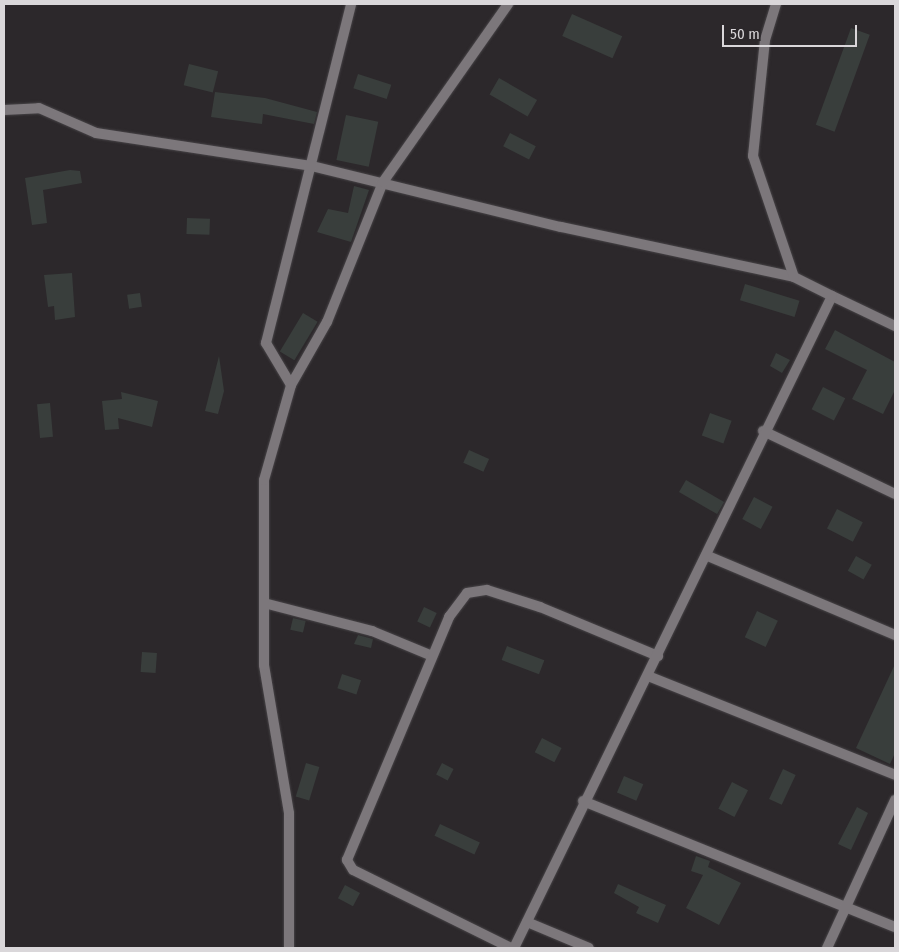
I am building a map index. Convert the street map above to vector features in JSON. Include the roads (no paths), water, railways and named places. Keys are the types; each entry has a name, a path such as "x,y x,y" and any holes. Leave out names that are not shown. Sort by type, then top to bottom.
{"street":[{"path":"290,385 266,343 312,166 351,4"},
{"path":"288,948 289,813 264,665 264,480 290,385 327,322 383,182 508,4"},
{"path":"776,4 765,40 753,156 794,277"},
{"path":"4,110 39,108 96,133 312,166 561,227 794,277 895,326"},
{"path":"658,656 540,607 475,589 467,593 449,617 347,860 353,870 512,948 527,922 583,801 648,676 658,656 708,556 764,431 832,296"},
{"path":"764,431 895,494"},
{"path":"708,556 895,635"},
{"path":"264,603 372,631 432,656"},
{"path":"648,676 895,775"},
{"path":"827,948 895,800"},
{"path":"583,801 895,927"},
{"path":"527,922 589,948"}]}
